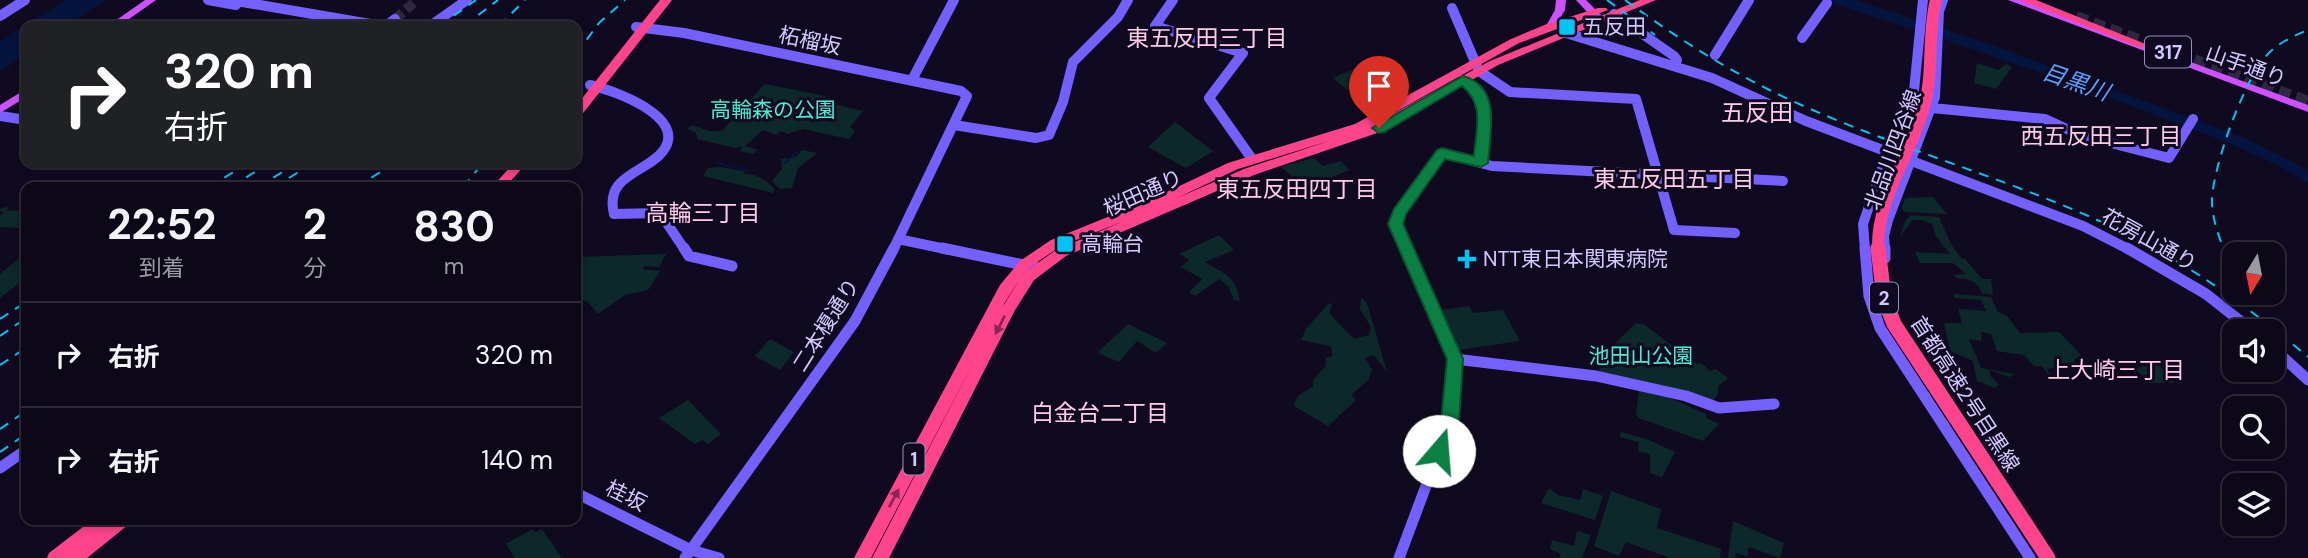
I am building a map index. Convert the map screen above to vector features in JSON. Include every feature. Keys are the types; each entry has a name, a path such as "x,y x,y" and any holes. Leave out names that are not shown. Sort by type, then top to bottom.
{"highway":[{"path":"581,106 654,8 666,0"},
{"name":"首都高速2号目黒線","path":"1930,0 1918,105 1870,223 1875,296 1881,315 1897,344 2038,558"},
{"name":"首都高速2号目黒線","path":"1936,0 1925,107 1878,225 1878,257 1884,298 1905,344 2048,558"},
{"path":"2027,0 2142,45"},
{"name":"桜田通り","path":"880,558 1031,266 1230,179 1373,131 1421,97 1463,80 1476,66 1566,33 1595,17 1640,1"},
{"name":"桜田通り","path":"862,558 1007,285 1056,243 1252,159 1359,127 1421,97 1551,26 1614,14 1640,1"},
{"path":"581,98 595,85"},
{"path":"503,182 517,168"},
{"path":"515,182 528,168"},
{"path":"55,558 98,525"},
{"path":"74,558 116,525"}],"main road":[{"path":"120,21 151,0"},
{"path":"127,21 157,0"},
{"name":"山手通り","path":"2013,0 2308,106"},
{"name":"山手通り","path":"2027,0 2308,106"},
{"path":"1551,26 1562,2 1582,1 1595,17"},
{"path":"0,105 21,92"},
{"path":"0,110 21,93"}],"street":[{"path":"0,16 25,0"},
{"path":"208,0 329,21"},
{"path":"230,0 354,21"},
{"path":"430,21 460,0"},
{"path":"437,21 467,0"},
{"path":"912,80 954,0"},
{"path":"954,125 1036,138 1049,135 1063,102 1073,62 1118,17 1128,0"},
{"path":"1173,0 1155,26 1243,53 1209,98 1252,159"},
{"path":"1716,55 1749,0"},
{"name":"北品川四谷線","path":"1923,0 1914,94 1863,224 1872,308 1880,328 2030,558"},
{"name":"北品川四谷線","path":"1943,0 1939,11 1938,72 1932,108 1884,236 1890,298 1895,313 1921,358 2056,558"},
{"path":"1802,38 1826,3"},
{"path":"1452,8 1476,66 1515,93 1636,99 1674,230 1735,233"},
{"path":"1614,14 1674,56 1675,65"},
{"name":"柘榴坂","path":"641,27 684,33 912,80 966,94"},
{"path":"1566,33 1712,78 1806,121 1911,161"},
{"path":"1463,80 1479,93 1485,109 1481,163"},
{"path":"595,85 641,104 661,121 668,136 668,143 662,153 623,177 617,188 612,212 620,215 660,213 689,256 732,266"},
{"name":"二本榎通り","path":"688,554 858,317 954,125 966,94"},
{"path":"1932,108 2045,119 2080,135 2169,158 2174,155 2193,119"},
{"path":"0,116 21,119"},
{"path":"1399,558 1450,422 1455,359 1396,224 1399,213 1442,153 1492,166 1783,181"},
{"name":"花房山通り","path":"1911,161 2057,216 2158,264 2206,294 2238,319"},
{"path":"898,240 1031,266"},
{"path":"1455,359 1596,376 1686,396 1720,408 1774,404"},
{"path":"2285,359 2308,380"},
{"path":"0,468 21,453"},
{"name":"桂坂","path":"581,495 678,543 688,554"},
{"path":"688,554 719,558"}],"green space":[{"path":"1375,59 1383,68 1356,76 1366,92 1356,97 1333,78"},
{"path":"1977,63 1998,70 2006,64 2012,67 1996,89 1974,83"},
{"name":"高輪森の公園","path":"765,84 825,96 826,102 863,111 850,127 855,131 849,139 803,129 788,134 781,131 776,135 763,130 745,146 758,150 753,154 740,151 743,146 735,148 697,139 696,133 687,129 692,125 709,131 722,131"},
{"path":"1175,122 1213,151 1186,168 1148,147"},
{"path":"802,150 817,153 798,168 792,188 780,189 772,181 782,169 781,159 796,157"},
{"path":"1314,158 1323,166 1341,161 1349,170 1306,188 1281,167"},
{"path":"708,168 745,171 743,174 761,178 775,190 773,193 703,176"},
{"path":"1933,197 1947,214 1904,212 1902,208 1905,198"},
{"path":"6,207 9,208 6,211 21,212 21,227 0,227 0,215 4,211 0,212 0,209"},
{"path":"1911,215 1939,217 1951,244 1961,258 1965,259 1982,279 1991,279 1993,295 1982,293 1972,281 1957,278 1954,275 1966,274 1953,263 1920,263 1915,252 1950,254 1936,236 1932,224 1922,220 1913,220 1900,236 1905,221"},
{"path":"1219,235 1234,250 1205,262 1232,281 1240,301 1234,300 1228,286 1219,279 1195,296 1189,292 1202,279 1181,267 1189,260 1179,254"},
{"path":"666,254 659,267 644,266 643,269 660,271 648,290 625,295 598,314 587,301 581,302 581,257"},
{"path":"21,257 21,282 0,298 0,274"},
{"path":"1953,294 1991,297 1998,312 2007,316 2020,333 2059,332 2081,355 2074,360 2086,379 2069,363 2054,363 2056,367 2047,369 2057,387 2042,366 2034,366 2024,355 1997,351 1991,334 1981,332 1981,341 1969,339 1981,368 2014,374 2010,377 1989,370 1991,377 1999,385 1995,388 1977,381 1973,361 1950,351 1944,323 1962,323 1958,309 1986,311 1981,300 1955,298"},
{"path":"1361,297 1367,303 1387,372 1374,355 1365,358 1372,370 1368,380 1351,395 1356,400 1328,426 1294,406 1299,396 1313,386 1313,380 1325,367 1326,358 1332,356 1332,350 1330,346 1301,340 1306,329 1329,303 1332,305 1329,313 1354,339 1369,335 1371,327 1360,309"},
{"path":"1469,306 1473,313 1503,310 1520,341 1458,350 1440,310"},
{"name":"池田山公園","path":"1636,323 1643,324 1697,364 1701,363 1710,371 1716,369 1728,378 1718,386 1718,393 1712,403 1599,375 1600,358"},
{"path":"1128,324 1167,343 1156,353 1137,341 1119,362 1100,354 1099,351"},
{"path":"770,339 794,352 780,370 755,356"},
{"path":"2158,364 2174,383 2149,383 2135,368"},
{"path":"1639,391 1670,398 1706,414 1706,418 1719,424 1703,441 1639,418 1636,414"},
{"path":"688,400 721,434 708,444 702,440 695,444 659,418"},
{"path":"1621,432 1649,440 1675,452 1662,477 1650,473 1650,454 1638,451 1639,442 1620,437"},
{"path":"1549,488 1558,495 1580,500 1583,489 1603,496 1595,520 1541,503"},
{"path":"1611,491 1661,509 1657,528 1721,549 1720,558 1670,558 1626,542 1619,556 1594,546"},
{"path":"1733,521 1784,543 1780,558 1749,547 1747,557 1736,553 1735,558 1728,558"},
{"path":"532,529 535,532 542,529 562,558 515,558 506,544"},
{"path":"1577,531 1591,535 1582,558 1559,558 1561,554 1550,549 1552,540 1574,546"}],"water":[{"path":"65,0 105,0 74,21 32,21"},
{"name":"目黒川","path":"1823,0 1855,0 1992,45 2247,139 2308,170 2308,183 2250,152 2188,127 2026,68"},
{"path":"21,28 21,56 0,71 0,42"}],"waterway":[{"path":"785,163 797,152"},
{"path":"717,163 748,170"}],"tunnel":[{"path":"395,19 417,0"},
{"path":"2076,17 2308,102"}],"railway":[{"path":"446,21 476,0"},
{"path":"471,21 498,0"},
{"path":"504,21 525,0"},
{"path":"581,47 599,23 625,0"},
{"path":"1607,0 1655,35"},
{"path":"1625,0 1704,54 1788,99 1870,133 2037,195 2145,243 2218,288 2308,357"},
{"path":"2221,242 2212,200 2218,167 2231,124 2249,83 2267,55 2286,40 2308,30"},
{"path":"217,182 240,168"},
{"path":"239,182 261,168"},
{"path":"266,182 289,168"},
{"path":"289,178 305,168"},
{"path":"364,182 387,168"},
{"path":"467,182 479,168"},
{"path":"0,319 21,305"},
{"path":"0,336 21,321"},
{"path":"0,365 21,351"},
{"path":"0,429 21,414"},
{"path":"0,452 21,437"}],"place":[{"name":"五反田","path":"1567,27"},
{"name":"高輪台","path":"1065,244"},
{"name":"NTT東日本関東病院","path":"1467,259"}],"district":[{"name":"東五反田三丁目","path":"1207,38"},
{"name":"五反田","path":"1757,112"},
{"name":"西五反田三丁目","path":"2101,136"},
{"name":"東五反田五丁目","path":"1674,179"},
{"name":"東五反田四丁目","path":"1297,189"},
{"name":"高輪三丁目","path":"703,213"},
{"name":"上大崎三丁目","path":"2116,370"},
{"name":"白金台二丁目","path":"1100,413"}],"route":[{"path":"1379,128 1463,80 1475,87 1485,109 1481,163 1442,153 1399,213 1396,224 1455,359 1450,422 1439,451"}]}
